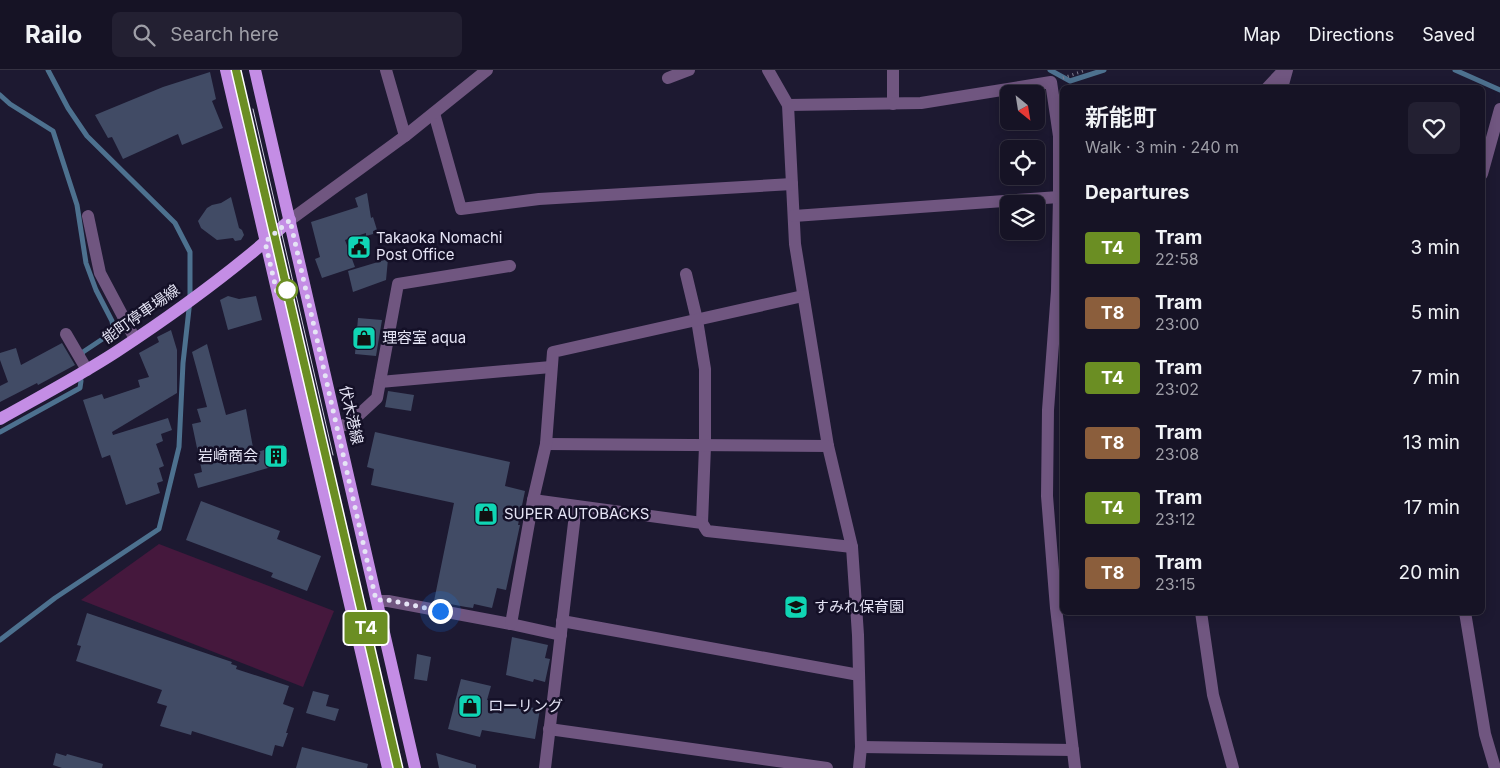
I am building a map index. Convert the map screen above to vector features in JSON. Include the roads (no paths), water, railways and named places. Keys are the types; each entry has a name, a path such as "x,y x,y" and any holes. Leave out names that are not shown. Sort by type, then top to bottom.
{"main road":[{"path":"226,70 388,768"},
{"name":"伏木港線","path":"255,70 415,768"},
{"name":"能町停車場線","path":"0,419 87,370 135,339 256,251 290,220"}],"street":[{"path":"386,70 405,136"},
{"path":"290,220 405,136 487,70"},
{"path":"668,78 689,70"},
{"path":"768,70 788,106 795,244 828,446 852,547 858,635 860,768"},
{"path":"893,70 893,104"},
{"path":"1269,85 1285,70"},
{"path":"1282,85 1285,70"},
{"path":"788,106 921,103 1051,82 1059,136 1059,197 1057,292 1048,410 1047,496 1075,768"},
{"path":"1485,163 1500,108"},
{"path":"434,113 461,209 539,199 792,184"},
{"path":"794,216 1059,197"},
{"path":"88,216 100,272 135,339"},
{"path":"337,428 351,422 377,398 398,284 510,266"},
{"path":"686,274 706,370 706,446 702,523 707,531 852,547"},
{"path":"511,624 533,500 546,444 553,352 803,296"},
{"path":"66,334 87,370"},
{"path":"380,382 551,367"},
{"path":"546,444 828,446"},
{"path":"533,500 702,523"},
{"path":"545,768 576,506"},
{"path":"376,600 388,600 561,635"},
{"path":"1202,615 1213,694 1233,768"},
{"path":"1465,615 1485,734 1495,768"},
{"path":"562,621 859,675"},
{"path":"550,729 827,768"},
{"path":"861,747 1073,750"}],"waterway":[{"path":"0,640 55,598 159,529 179,447 183,363 190,300 190,252 175,223 87,136 68,108 48,70"},
{"path":"1050,70 1070,81 1104,70"},
{"path":"1455,70 1500,90"},
{"path":"0,95 10,104 53,131 77,205 86,263 113,327 110,334 83,352 81,357"},
{"path":"0,432 80,388 80,374"}],"tram line":[{"path":"236,70 398,768"},
{"name":"T4","path":"236,70 398,768"},
{"path":"253,109 333,455"}],"place":[{"name":"Takaoka Nomachi Post Office","path":"359,247"},
{"name":"理容室 aqua","path":"364,338"},
{"name":"岩崎商会","path":"276,456"},
{"name":"SUPER AUTOBACKS","path":"486,514"},
{"name":"すみれ保育園","path":"796,607"},
{"name":"ローリング","path":"470,706"}]}
